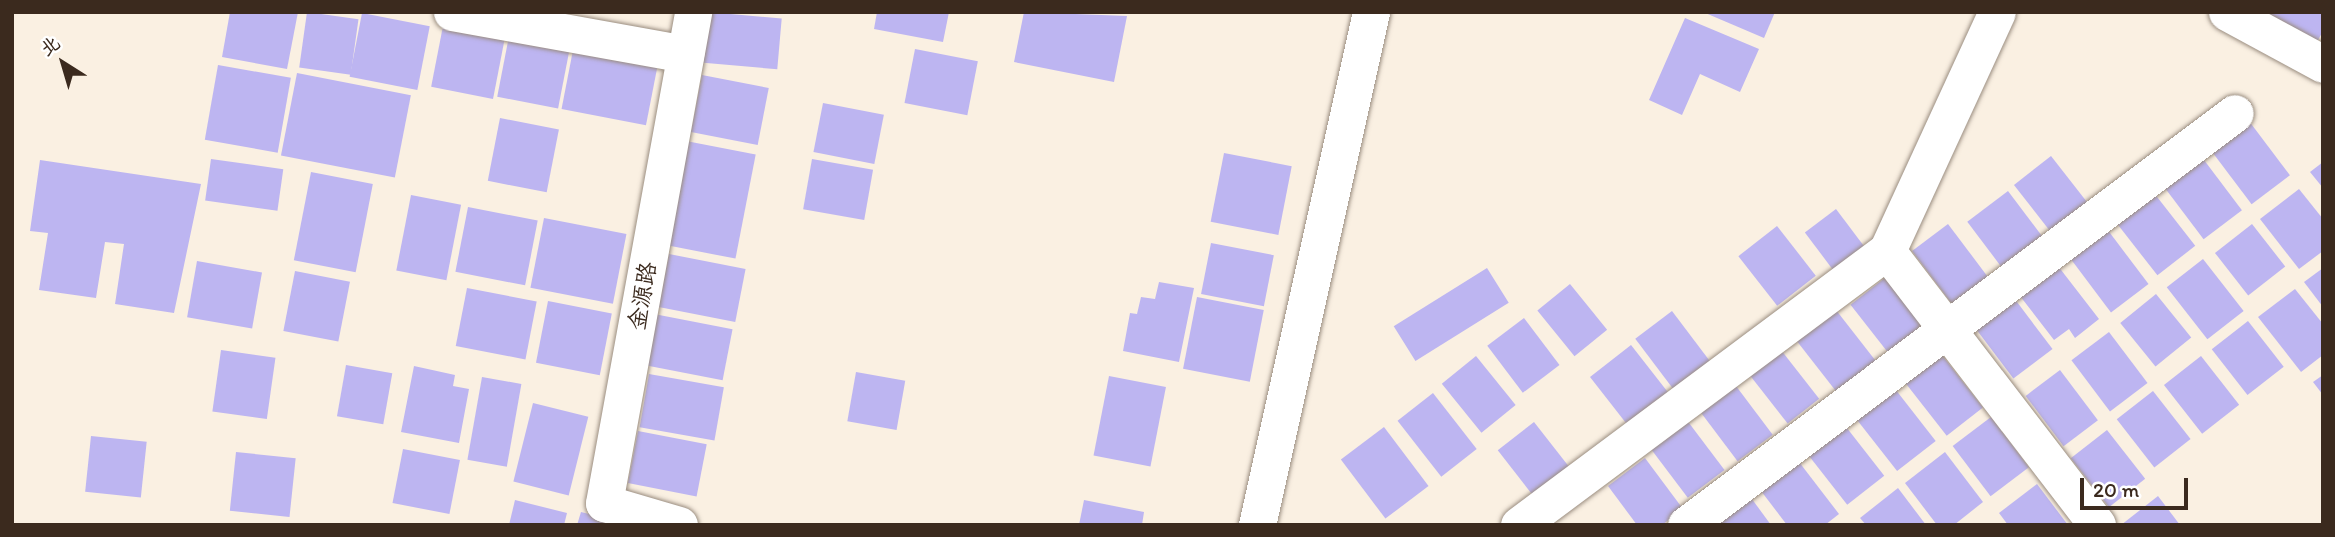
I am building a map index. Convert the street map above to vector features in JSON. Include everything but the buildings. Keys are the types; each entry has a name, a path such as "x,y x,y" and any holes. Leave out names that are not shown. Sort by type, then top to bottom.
{"street":[{"path":"452,12 516,18 685,54"},
{"name":"金源路","path":"679,525 604,503 693,12"},
{"path":"1257,525 1371,12"},
{"path":"1519,525 1887,251 1997,12"},
{"path":"2227,12 2323,64"},
{"path":"1686,525 2235,113"},
{"path":"1887,251 2098,525"}]}
